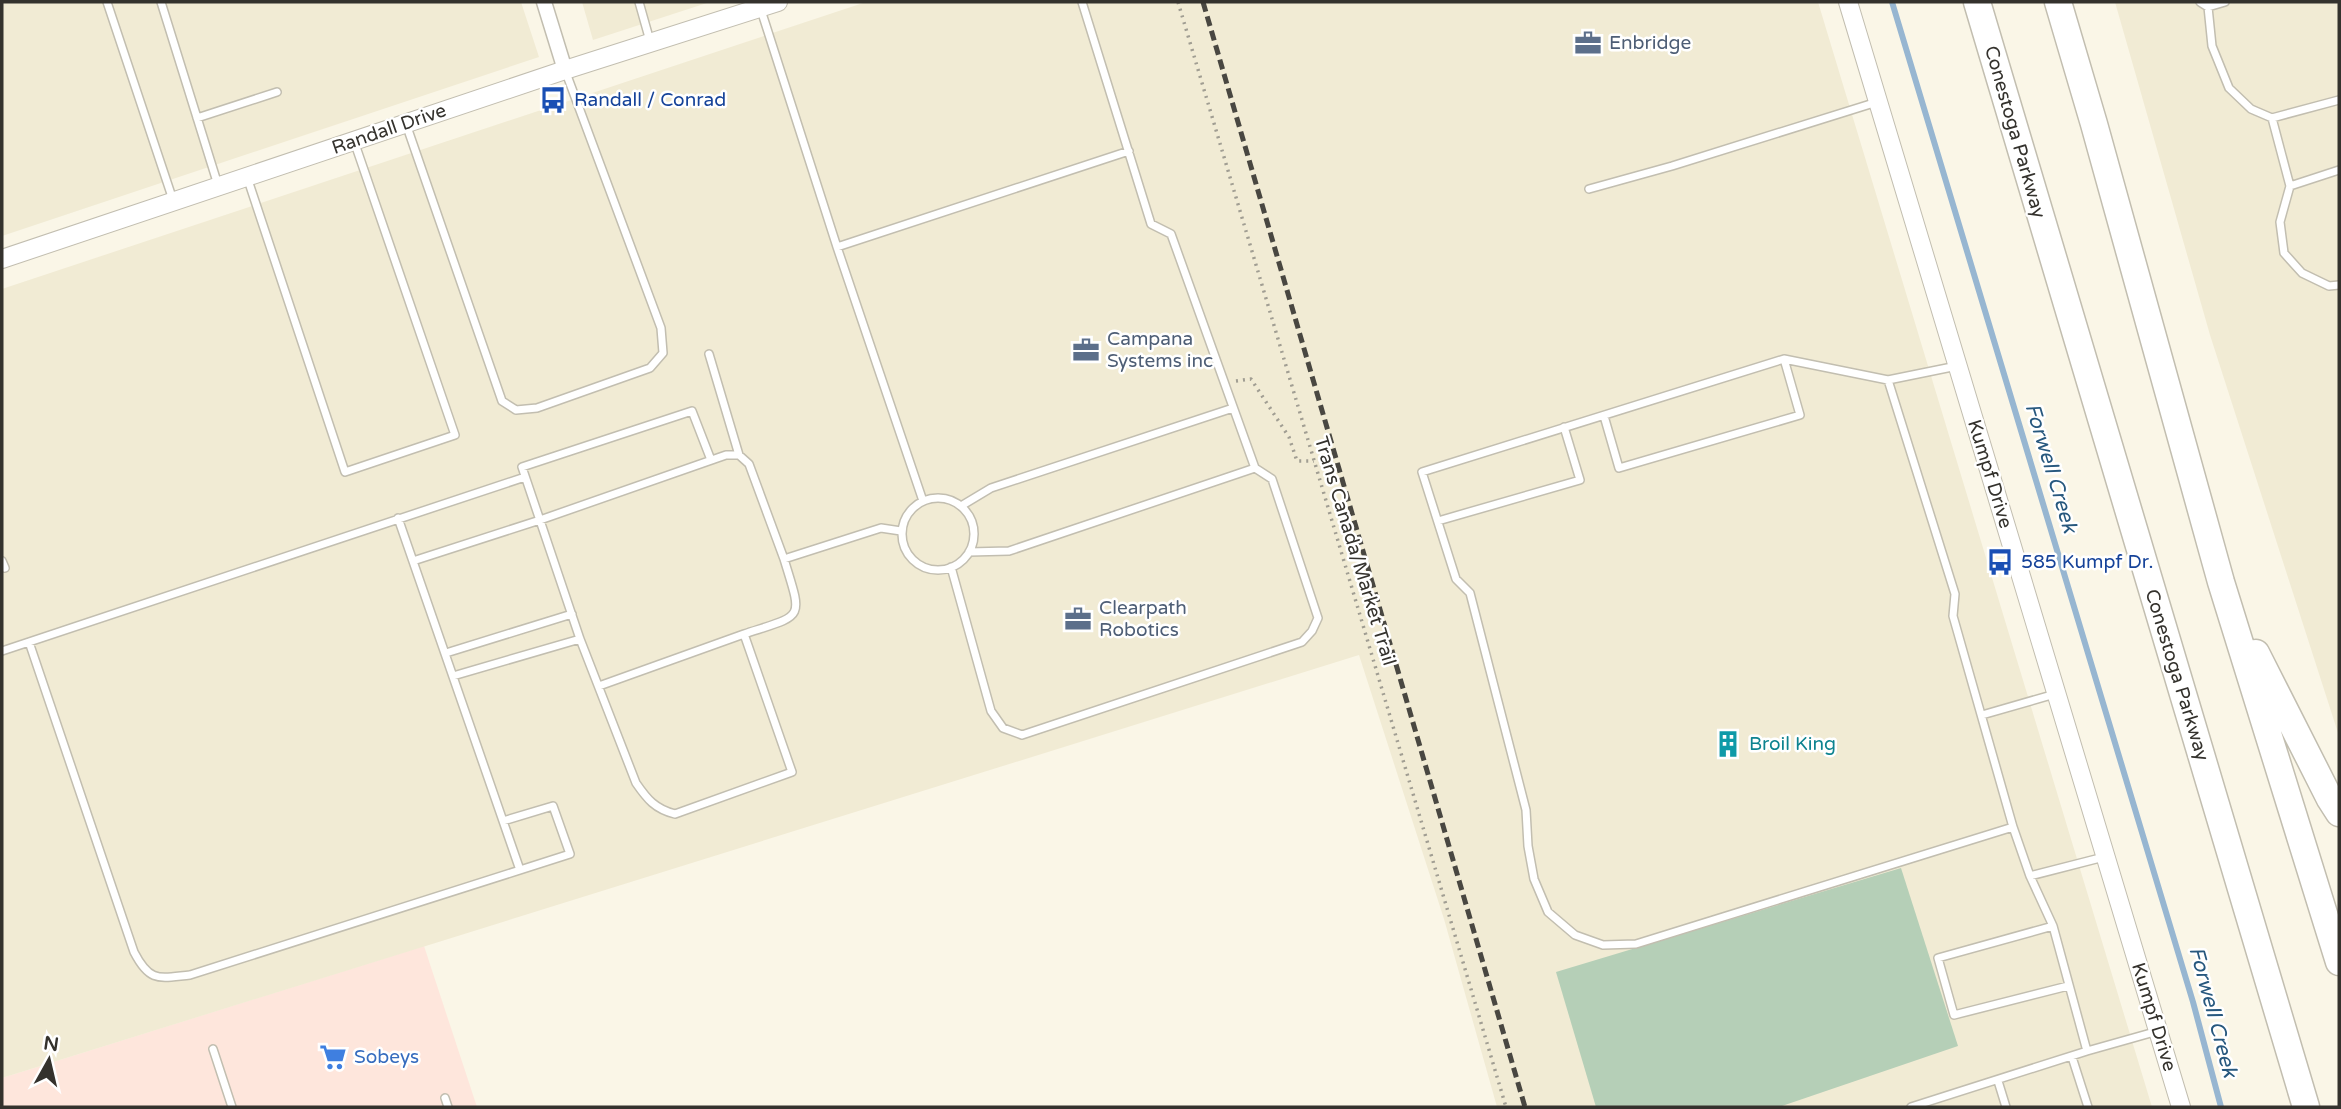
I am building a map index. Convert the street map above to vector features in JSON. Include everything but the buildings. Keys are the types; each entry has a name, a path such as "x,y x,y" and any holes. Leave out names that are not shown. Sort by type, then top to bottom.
{"highway":[{"name":"Conestoga Parkway","path":"1977,2 2306,1107"},
{"path":"2058,2 2221,582 2339,962"},
{"path":"2221,582 2339,813"}],"street":[{"path":"544,2 565,70"},
{"name":"Randall Drive","path":"2,259 565,70 778,2"},
{"name":"Kumpf Drive","path":"1848,2 2181,1107"}],"lane":[{"path":"107,2 173,201"},
{"path":"161,2 218,186"},
{"path":"639,2 651,42"},
{"path":"951,567 991,711 1003,728 1022,735 1302,642 1312,631 1318,618 1272,479 1255,468 1171,234 1152,224 1082,2"},
{"path":"2200,2 2208,7 2225,2"},
{"path":"760,7 923,501"},
{"path":"2208,7 2212,46 2229,88 2251,109 2272,118 2339,100"},
{"path":"405,123 502,401 516,410 537,408 650,368 663,353 661,328 565,70"},
{"path":"197,118 277,92"},
{"path":"1589,189 1878,102"},
{"path":"2272,118 2290,186 2280,222 2284,253 2302,274 2329,286 2339,285"},
{"path":"247,176 345,472 455,435 354,141"},
{"path":"837,247 1129,151"},
{"path":"2290,186 2339,170"},
{"path":"599,686 789,620 798,605 749,464 739,455 709,354"},
{"path":"1958,365 1888,380 1784,359 1422,472 1456,579 1471,593 1526,810 1528,846 1534,880 1548,912 1575,935 1603,945 1636,944 2014,827"},
{"path":"1604,416 1619,468 1800,415 1784,359"},
{"path":"1888,380 1955,594 1954,616 2014,827 2030,876 2053,926 2087,1051"},
{"path":"961,506 990,488 1234,408"},
{"path":"711,460 692,411 522,467 580,639 636,783 649,802 664,811 675,814 792,772 744,634"},
{"path":"1438,521 1580,480 1564,427"},
{"path":"413,561 540,520 726,454 739,455"},
{"path":"969,552 1009,551 1255,468"},
{"path":"2,651 525,477"},
{"path":"942,498 961,506 973,527 974,538 969,552 951,567 938,570 925,568 915,562 903,544 901,531 912,508 923,501 942,498"},
{"path":"398,518 520,870"},
{"path":"783,559 881,528 901,531"},
{"path":"446,653 572,614"},
{"path":"453,676 580,639"},
{"path":"29,642 134,952 144,970 160,978 191,975 570,854 553,806 503,821"},
{"path":"1982,715 2057,694"},
{"path":"2030,876 2106,856"},
{"path":"2053,926 1938,958 1954,1015 2068,986"},
{"path":"1911,1107 2158,1030"},
{"path":"213,1049 232,1107"},
{"path":"2072,1057 2088,1107"},
{"path":"1998,1081 2006,1107"},
{"path":"445,1098 448,1107"}],"path":[{"name":"Trans Canada/Market Trail","path":"1178,2 1506,1107"},
{"path":"1224,382 1251,379 1289,437 1297,461 1314,461"}],"shaded area":[{"path":"2,2 521,2 539,57 2,236"},
{"path":"582,2 710,2 593,40"},
{"path":"866,2 1818,2 2152,1107 1497,1107 1444,919 1359,655 2,1078 2,289"},
{"path":"2115,2 2339,2 2339,736 2210,335"},
{"path":"424,946 477,1107 2,1107 2,1078"}],"green space":[{"path":"1901,868 1958,1046 1779,1107 1596,1107 1556,972"}],"waterway":[{"name":"Forwell Creek","path":"1892,2 2193,1002 2221,1107"}],"railway":[{"path":"1203,2 1525,1107"}],"place":[{"name":"Enbridge","path":"1588,43"},
{"name":"Randall / Conrad","path":"553,100"},
{"name":"Campana Systems inc","path":"1086,350"},
{"name":"585 Kumpf Dr.","path":"2000,562"},
{"name":"Clearpath Robotics","path":"1078,619"},
{"name":"Broil King","path":"1728,744"},
{"name":"Sobeys","path":"333,1057"}]}
